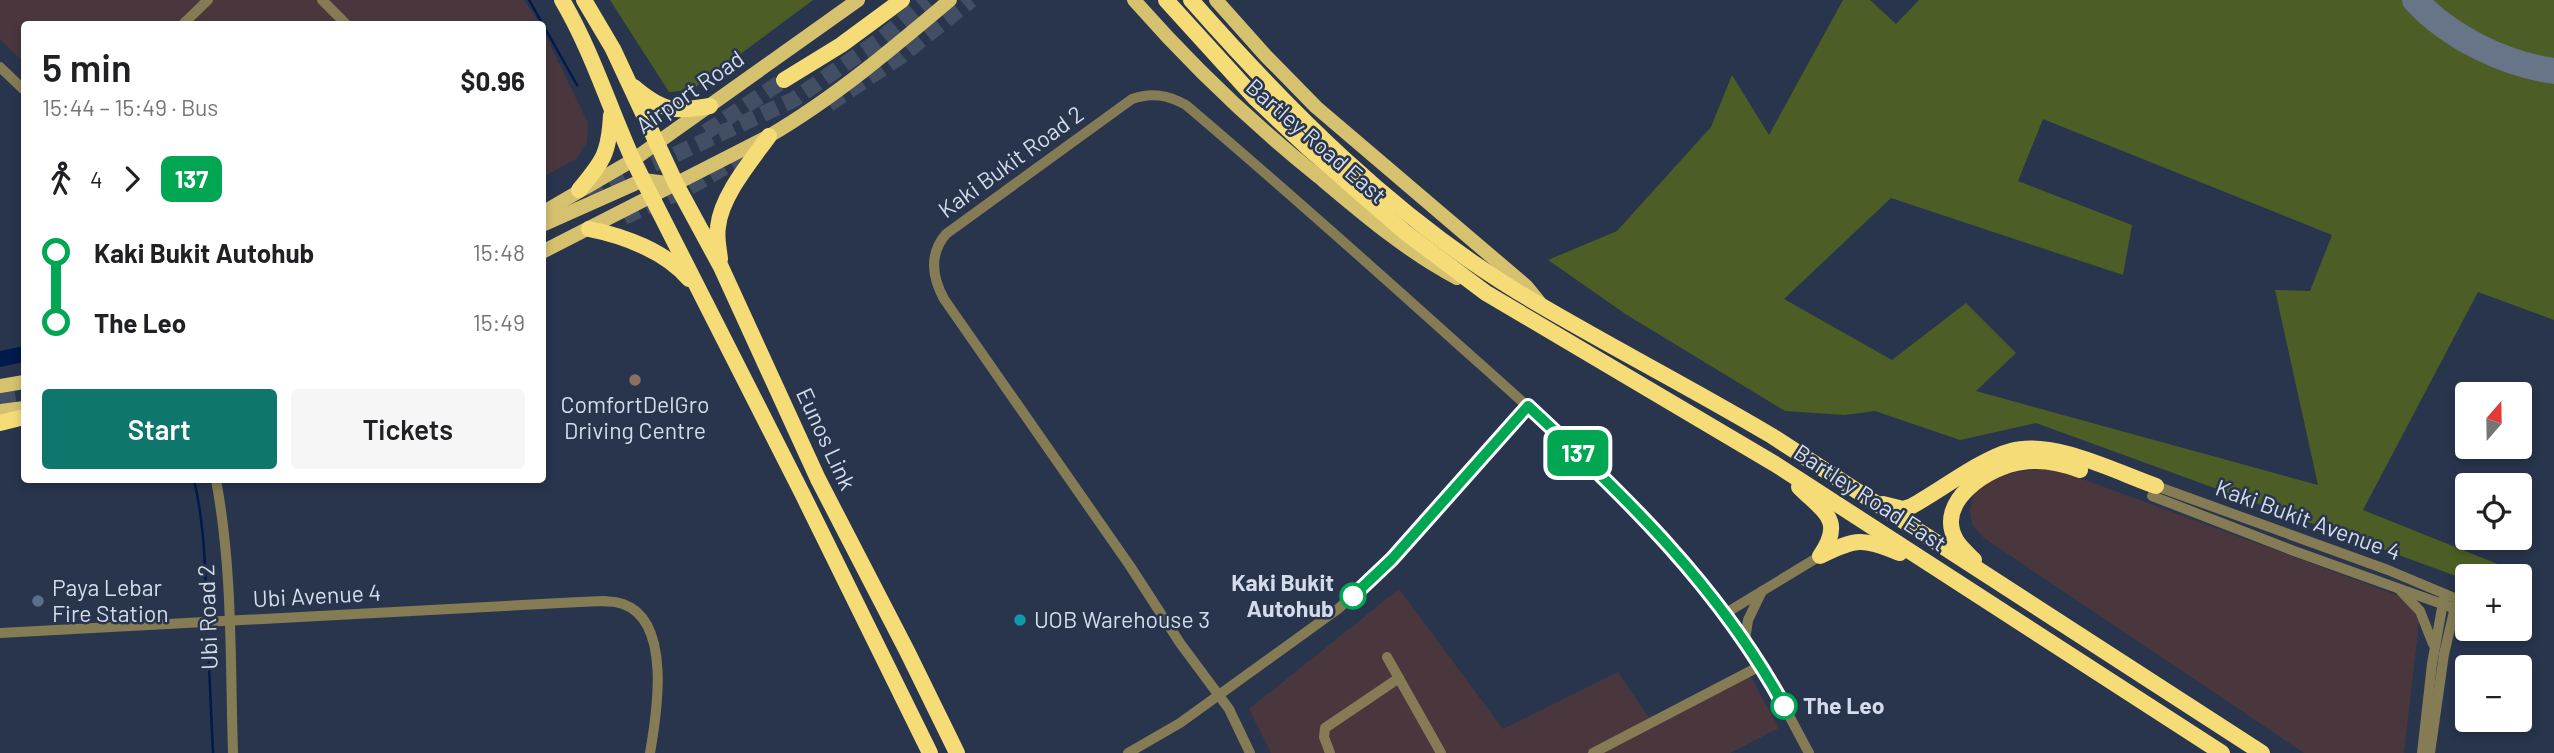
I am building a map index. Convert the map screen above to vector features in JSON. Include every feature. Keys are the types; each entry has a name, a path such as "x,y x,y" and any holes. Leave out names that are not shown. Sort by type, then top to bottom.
{"highway":[{"name":"Eunos Link","path":"562,0 594,64 611,112 633,160 930,753"},
{"name":"Eunos Link","path":"584,0 630,83 676,184 721,267 818,479 957,753"},
{"path":"784,80 841,45 902,0"},
{"path":"1166,0 1256,99 1349,175"},
{"path":"1191,0 1349,175"},
{"path":"630,83 646,98 666,108 681,111 710,106"},
{"path":"579,190 599,166 610,143 611,112"},
{"path":"721,267 718,226 727,199 769,136"},
{"name":"Bartley Road East","path":"1349,175 1406,233 1486,293 1775,464 2222,753"},
{"name":"Bartley Road East","path":"1349,175 1520,293 1698,392 1871,500 2258,751"},
{"path":"589,229 631,242 670,261 701,295"},
{"path":"0,423 21,418"},
{"path":"1871,500 1903,509 2012,450 2041,448 2067,454 2154,491"},
{"path":"1992,579 1956,541 1952,530 1952,513 1965,491 1998,468 2024,461 2065,464 2154,491"},
{"path":"1775,464 1832,524 1831,539 1820,556"},
{"path":"1820,556 1848,543 1867,541 1926,562"}],"main road":[{"name":"Airport Road","path":"546,211 633,160 858,0"},
{"path":"546,250 802,117 888,53 950,0"},
{"name":"Bartley Road East","path":"1135,0 1178,47 1285,150 1398,241 1435,266 1486,293"},
{"name":"Bartley Road East","path":"1216,0 1316,107 1526,286 1540,303"},
{"path":"546,223 643,180 676,184"},
{"path":"0,386 21,382"},
{"path":"0,411 21,408"}],"street":[{"path":"186,21 208,0"},
{"path":"321,0 343,21"},
{"path":"0,67 21,87"},
{"name":"Kaki Bukit Road 2","path":"1250,753 1229,709 944,299 934,278 934,256 938,243 946,234 1132,99 1142,96 1163,95 1186,105 1528,406 1623,495 1726,613 1762,665 1809,753"},
{"path":"1128,753 1180,723 1324,620 1382,569 1528,406"},
{"name":"Ubi Road 2","path":"217,483 223,519 230,622 233,753"},
{"name":"Kaki Bukit Avenue 4","path":"2154,491 2398,588 2443,599"},
{"name":"Kaki Bukit Avenue 4","path":"2154,491 2388,570 2443,599"},
{"path":"1726,613 1820,556"},
{"name":"Kaki Bukit Avenue 4","path":"2398,588 2420,611 2434,646"},
{"path":"1745,640 1748,620 1762,592"},
{"path":"2430,753 2444,654 2457,599 2443,599"},
{"name":"Kaki Bukit Avenue 4","path":"2422,753 2434,646 2443,599"},
{"name":"Ubi Avenue 4","path":"0,633 608,601 620,603 642,617 654,639 657,705 650,753"},
{"path":"1387,657 1441,753"},
{"path":"1593,753 1762,665"},
{"path":"1330,753 1324,734 1325,728 1399,678"}],"shaded area":[{"path":"0,0 524,0 538,21 21,21 21,60 0,39"},
{"path":"546,36 588,123 587,142 576,159 546,175"},
{"path":"2053,468 2421,604 2404,753 2304,753 1984,538 1972,525 1970,511 1973,496 1986,480 2015,472"},
{"path":"1399,589 1503,729 1618,672 1649,718 1747,670 1779,728 1730,753 1271,753 1249,709"}],"green space":[{"path":"610,0 813,0 692,90 669,92"},
{"path":"1843,0 1870,0 1896,24 1919,0 2554,0 2554,320 2478,292 2363,510 2455,547 2455,550 2463,550 2498,564 2455,564 2455,576 2036,423 1960,440 1875,411 1845,415 1785,411 1627,315 1548,260 1617,231 1711,127 1732,75 1769,135","holes":["2043,119 2332,235 2310,291 2275,290 2318,485 1976,391 2016,353 1966,303 1892,360 1784,299 1891,198 2123,275 2132,225 2018,181"]}],"water":[{"path":"21,347 21,363 0,367 0,351"}],"waterway":[{"path":"529,0 541,21"},
{"path":"546,30 577,85"},
{"path":"195,483 203,537 206,596"},
{"path":"208,644 213,753"}],"taxiway":[{"path":"2415,0 2444,26 2478,47 2516,62 2554,71"}],"tunnel":[{"path":"587,192 793,100 881,39 927,0"},
{"path":"829,104 901,56 971,0"},
{"path":"706,132 784,80"},
{"path":"624,217 688,188 744,156"},
{"path":"0,401 21,398"}],"bus line":[{"name":"137","path":"1353,596 1392,559 1528,406 1623,495 1657,531 1726,613 1762,665 1784,706"}],"place":[{"name":"ComfortDelGro Driving Centre","path":"635,380"},
{"name":"Kaki Bukit Autohub","path":"1353,596"},
{"name":"Paya Lebar Fire Station","path":"38,601"},
{"name":"UOB Warehouse 3","path":"1020,620"},
{"name":"The Leo","path":"1784,706"}]}
